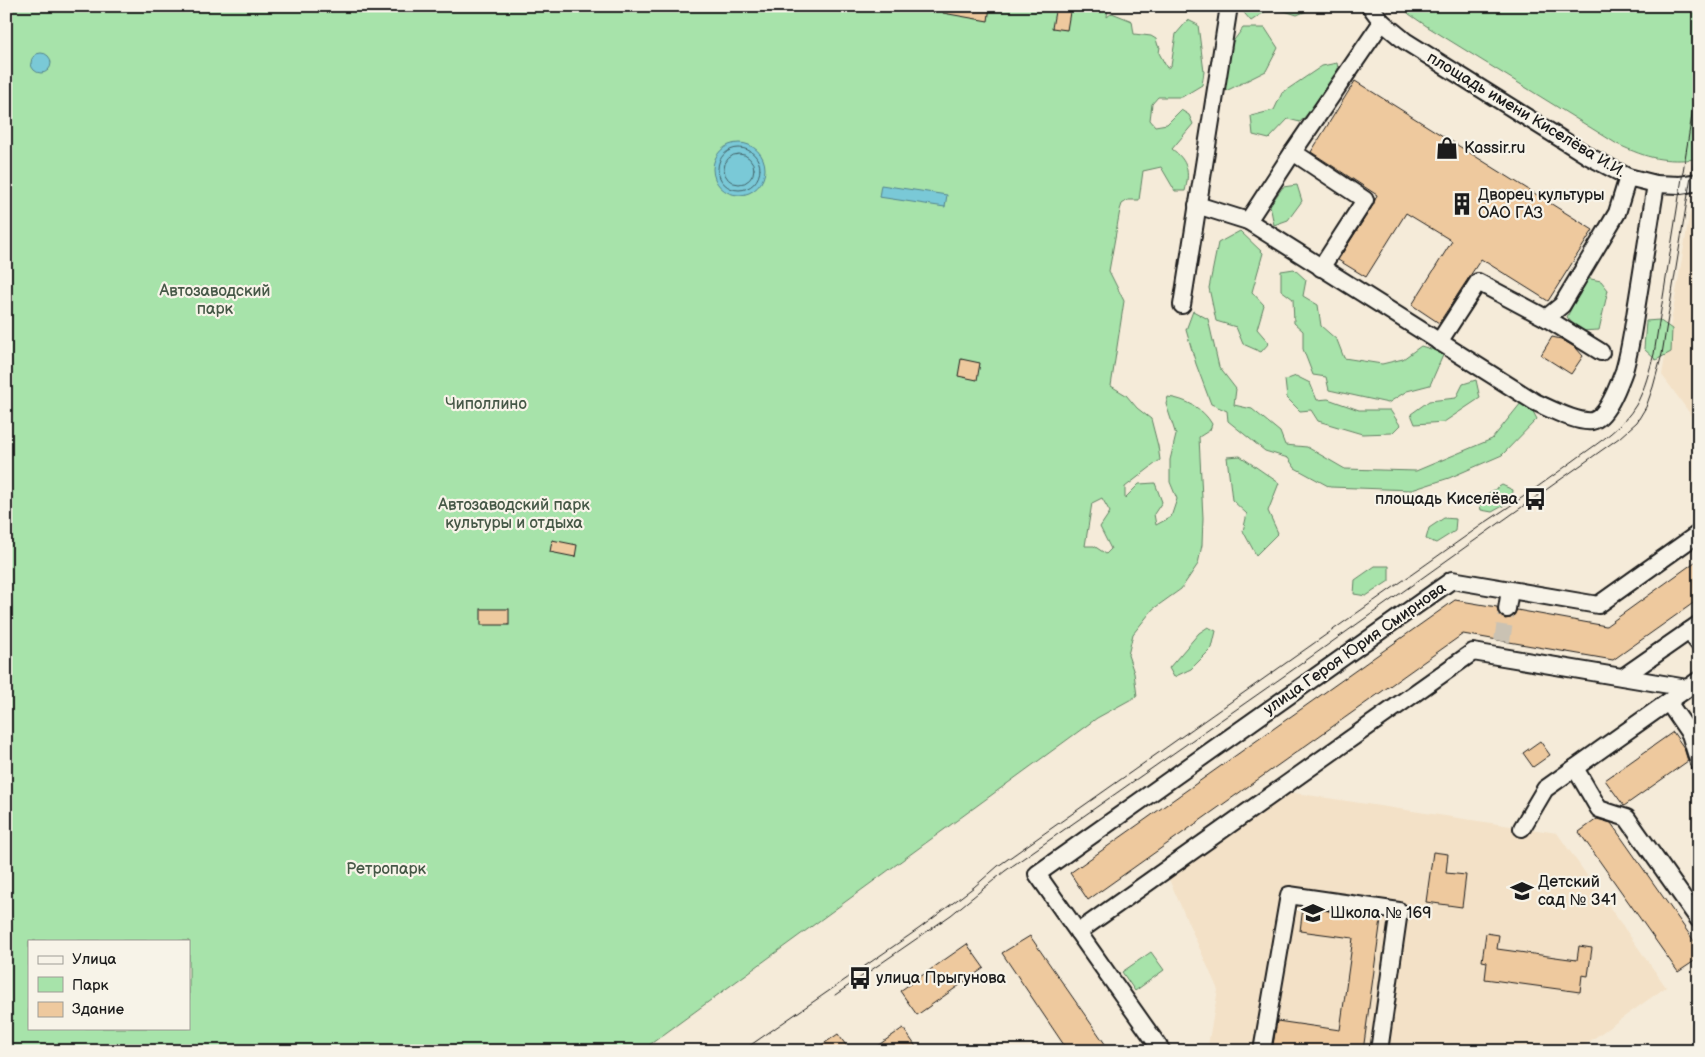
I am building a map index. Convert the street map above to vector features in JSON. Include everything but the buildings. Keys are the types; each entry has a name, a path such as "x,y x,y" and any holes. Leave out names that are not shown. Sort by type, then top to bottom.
{"street":[{"path":"1182,305 1229,6"},
{"name":"площадь имени Киселёва И.И.","path":"1370,6 1382,22 1413,46 1590,157 1628,178 1656,184 1699,182"},
{"path":"1248,222 1293,152 1382,22"},
{"path":"1293,152 1365,200 1321,268"},
{"path":"1546,318 1562,305 1617,213 1628,178"},
{"path":"1197,205 1248,222 1535,402 1581,420 1593,420 1599,417 1613,397 1624,370 1635,317 1656,184"},
{"path":"1439,342 1478,282 1546,318 1601,352"},
{"name":"улица Героя Юрия Смирнова","path":"1078,932 1037,874 1452,580 1598,605 1699,533"},
{"path":"1507,609 1510,590"},
{"path":"1623,677 1696,633"},
{"path":"1162,1051 1078,932 1473,652 1500,649 1623,677 1693,684"},
{"path":"1522,828 1545,789 1693,684"},
{"path":"1668,702 1690,734 1699,763"},
{"path":"1575,768 1600,809 1627,818 1699,920"},
{"path":"1262,1051 1289,895 1398,910 1379,1051"}],"shaded area":[{"path":"1699,209 1699,426 1662,375 1690,212"},
{"name":"Школа № 169","path":"1288,792 1557,833 1666,987 1576,1051 1207,1051 1218,990 1168,877"}],"green space":[{"name":"Автозаводский парк культуры и отдыха","path":"6,6 1108,6 1107,17 1112,13 1132,21 1134,34 1151,36 1156,39 1160,47 1159,53 1167,68 1171,66 1176,34 1188,20 1198,25 1204,72 1202,85 1182,97 1158,97 1152,104 1150,120 1155,126 1167,124 1181,110 1189,115 1193,124 1172,149 1181,158 1186,167 1185,191 1175,191 1161,167 1143,171 1139,200 1128,200 1122,204 1109,271 1124,301 1111,386 1126,395 1137,408 1151,419 1160,460 1125,487 1125,498 1139,484 1155,483 1162,502 1154,514 1156,525 1171,517 1177,499 1170,482 1170,460 1176,435 1166,404 1168,397 1193,405 1204,413 1212,424 1210,430 1199,437 1203,518 1202,545 1198,564 1181,589 1153,609 1133,634 1128,655 1134,673 1137,696 1097,718 641,1051 6,1051","holes":["1102,498 1110,512 1100,527 1111,549 1106,554 1094,546 1085,546 1092,503"]},
{"path":"1242,6 1318,6 1297,15 1272,7 1251,21 1240,8"},
{"path":"1401,6 1699,6 1699,159 1666,160 1638,153 1617,144 1428,27"},
{"path":"1243,28 1265,28 1278,48 1266,71 1226,91 1219,81 1226,51"},
{"path":"1337,63 1340,79 1300,122 1288,119 1269,139 1253,135 1251,116 1274,110 1282,93 1322,66"},
{"path":"1297,185 1302,201 1288,220 1274,225 1270,205 1283,187"},
{"path":"1240,231 1263,253 1252,292 1264,305 1257,329 1269,343 1261,352 1243,344 1236,327 1216,321 1209,288 1218,243"},
{"path":"1294,269 1306,280 1303,296 1318,305 1321,326 1337,340 1344,358 1382,364 1403,359 1421,346 1444,353 1430,385 1407,391 1388,403 1329,390 1326,377 1313,375 1303,349 1303,331 1294,323 1293,299 1281,290 1281,271"},
{"path":"1586,278 1601,281 1608,290 1599,330 1579,331 1567,317"},
{"path":"1193,311 1208,319 1219,367 1236,389 1234,405 1252,409 1280,432 1285,445 1307,447 1345,469 1416,471 1492,439 1521,403 1530,406 1537,419 1502,455 1449,478 1412,490 1330,487 1295,468 1288,458 1265,451 1228,421 1227,411 1211,404 1186,330"},
{"path":"1659,320 1672,329 1671,352 1656,360 1644,349 1646,321"},
{"path":"1296,376 1310,383 1317,400 1328,399 1359,410 1390,410 1400,425 1392,433 1362,434 1318,421 1311,410 1300,411 1287,398 1285,380"},
{"path":"1476,380 1480,398 1444,422 1415,424 1411,414 1429,401 1456,398 1463,384"},
{"path":"1240,456 1279,483 1268,511 1278,533 1256,555 1243,531 1247,514 1232,500 1227,457"},
{"path":"1502,485 1513,490 1512,501 1492,512 1481,510 1479,499"},
{"path":"1444,518 1456,519 1455,531 1436,543 1426,539 1429,528"},
{"path":"1375,566 1389,566 1389,581 1366,596 1354,594 1355,580"},
{"path":"1208,627 1216,631 1212,648 1191,669 1174,677 1169,668 1199,633"},
{"path":"1151,952 1164,970 1135,991 1122,972"}],"water":[{"path":"41,53 48,56 51,63 48,70 41,73 34,70 31,63 34,56"},
{"path":"734,143 744,143 753,147 761,155 765,169 761,183 753,191 744,195 734,195 725,191 717,183 713,174 713,164 717,155 725,147"},
{"path":"881,185 947,195 945,207 879,197"}],"tunnel":[{"path":"1502,641 1507,609"}],"tram line":[{"path":"742,1051 920,928 974,887 998,866 1545,481 1604,439 1625,420 1639,399 1647,380 1654,354 1699,71"},
{"path":"835,995 951,915 1005,871 1619,438 1637,422 1646,407 1662,354 1699,127"}],"place":[{"name":"Kassir.ru","path":"1447,148"},
{"name":"Дворец культуры ОАО ГАЗ","path":"1462,204"},
{"name":"площадь Киселёва","path":"1535,499"},
{"name":"Детский сад № 341","path":"1522,891"},
{"name":"Школа № 169","path":"1313,913"},
{"name":"улица Прыгунова","path":"860,978"}],"park label":[{"name":"Автозаводский парк","path":"215,300"},
{"name":"Чиполлино","path":"486,404"},
{"name":"Ретропарк","path":"386,869"}]}
